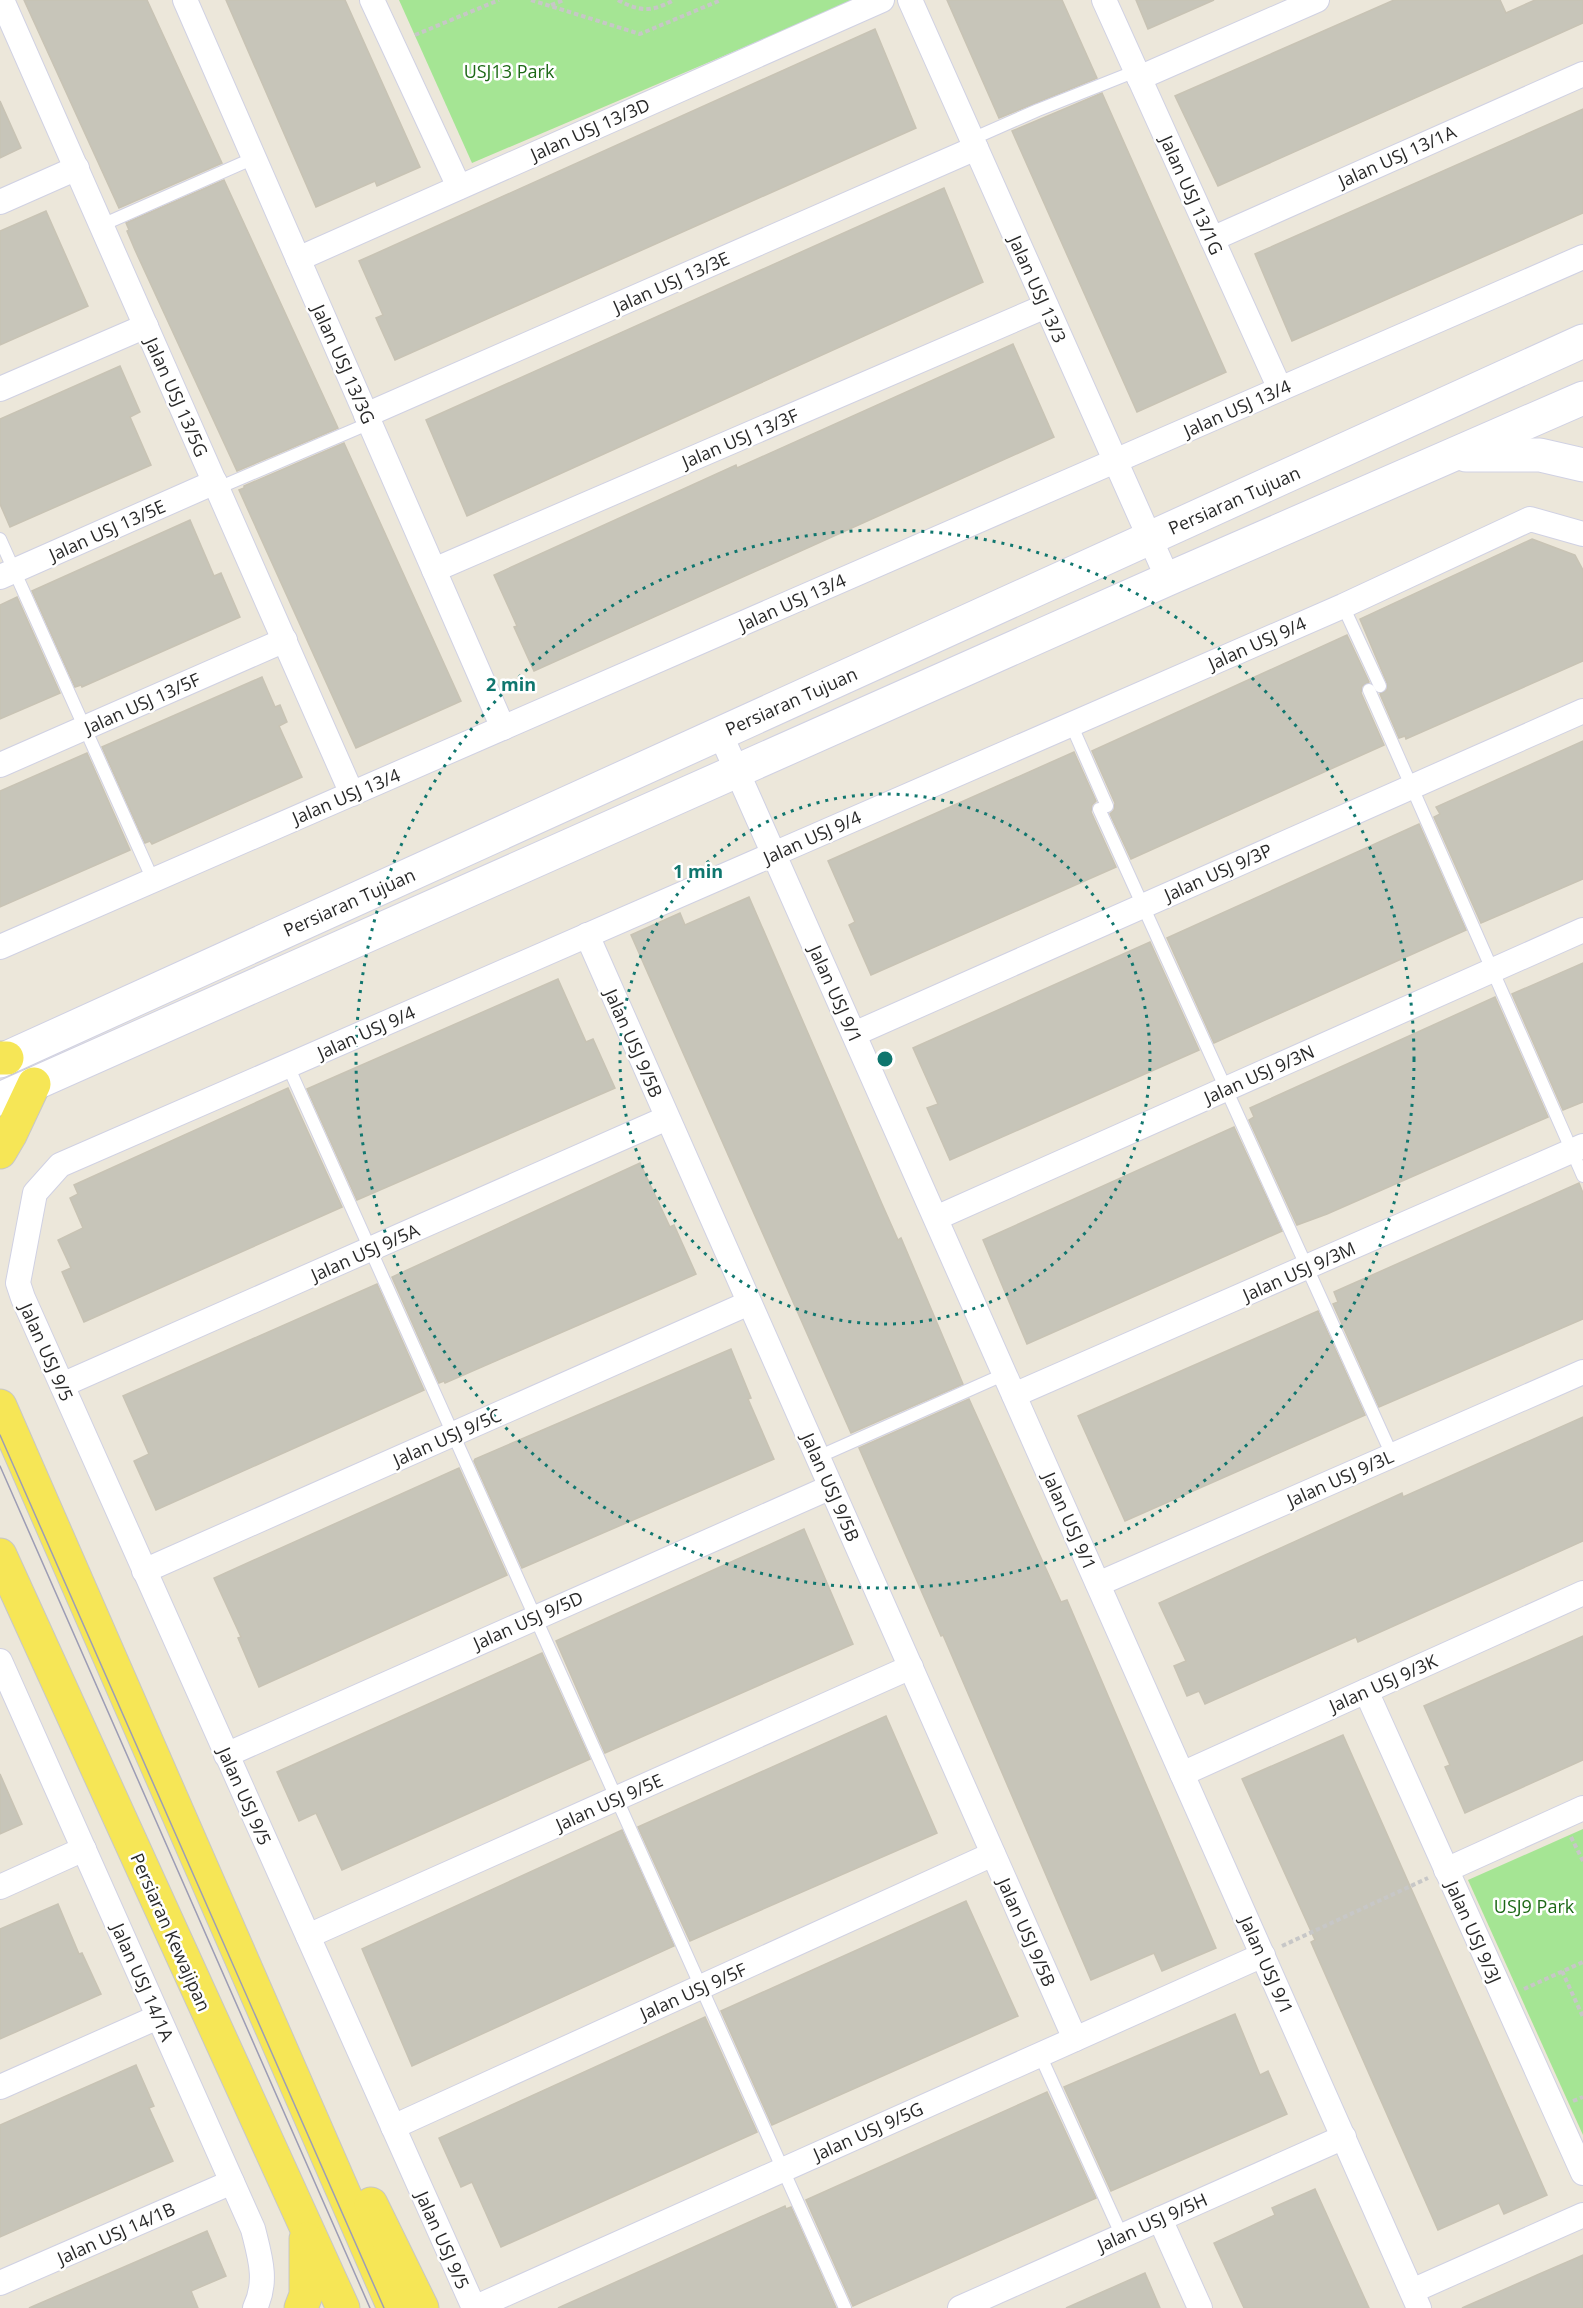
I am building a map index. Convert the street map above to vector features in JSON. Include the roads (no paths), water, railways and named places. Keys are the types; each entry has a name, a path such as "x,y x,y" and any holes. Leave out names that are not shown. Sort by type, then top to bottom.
{"main road":[{"name":"Persiaran Tujuan","path":"2,1059 1583,341"},
{"path":"0,1099 1168,579 1583,398"},
{"path":"1454,455 1540,455 1583,465"},
{"path":"0,1152 34,1084"},
{"path":"0,1407 394,2308"},
{"name":"Persiaran Kewajipan","path":"0,1556 343,2308"},
{"path":"275,2032 339,2139 422,2308"},
{"path":"301,2308 306,2295 306,2227"}],"street":[{"name":"Jalan USJ 13/3G","path":"184,0 503,728"},
{"path":"372,0 459,187"},
{"name":"Jalan USJ 13/3D","path":"298,259 882,0"},
{"name":"Jalan USJ 13/3","path":"910,0 1168,579"},
{"name":"Jalan USJ 13/1G","path":"1104,0 1280,389"},
{"path":"1137,74 1317,0"},
{"name":"Jalan USJ 13/5G","path":"3,9 77,168 352,794"},
{"name":"Jalan USJ 13/1A","path":"1212,239 1583,74"},
{"name":"Jalan USJ 13/3E","path":"368,419 974,144"},
{"path":"0,202 77,168"},
{"name":"Jalan USJ 13/4","path":"0,947 1583,257"},
{"name":"Jalan USJ 13/3F","path":"434,570 1046,306"},
{"path":"0,389 146,326"},
{"name":"Jalan USJ 13/5E","path":"7,574 216,485"},
{"name":"Jalan USJ 9/4","path":"18,1283 35,1193 60,1165 1343,606 1530,519 1583,534"},
{"name":"Jalan USJ 13/5F","path":"0,765 285,640"},
{"name":"Jalan USJ 9/3P","path":"854,1034 1583,711"},
{"name":"Jalan USJ 9/1","path":"720,733 1416,2300"},
{"name":"Jalan USJ 9/3N","path":"936,1218 1583,930"},
{"name":"Jalan USJ 9/5B","path":"587,935 1075,2039"},
{"name":"Jalan USJ 9/5A","path":"62,1385 667,1118"},
{"name":"Jalan USJ 9/3M","path":"1010,1385 1307,1267 1578,1149"},
{"name":"Jalan USJ 9/5","path":"18,1283 144,1571 474,2308"},
{"name":"Jalan USJ 9/5C","path":"144,1571 749,1303"},
{"name":"Jalan USJ 9/3L","path":"1098,1584 1583,1372"},
{"name":"Jalan USJ 9/5D","path":"226,1755 831,1486"},
{"name":"Jalan USJ 9/3K","path":"1182,1774 1583,1593"},
{"name":"Jalan USJ 9/5E","path":"308,1936 911,1667"},
{"name":"Jalan USJ 14/1A","path":"3,1677 84,1849 253,2229 263,2269 261,2295 255,2308"},
{"name":"Jalan USJ 9/3J","path":"1366,1691 1583,2173"},
{"path":"1446,1870 1583,1808"},
{"path":"0,1887 84,1849"},
{"name":"Jalan USJ 9/5F","path":"393,2127 993,1854"},
{"name":"Jalan USJ 9/5G","path":"474,2308 1263,1955"},
{"path":"0,2087 158,2017"},
{"name":"Jalan USJ 9/5H","path":"960,2308 1344,2137"},
{"name":"Jalan USJ 14/1B","path":"0,2283 232,2182"},
{"path":"1416,2300 1583,2215"},
{"path":"1160,2219 1200,2308"}],"lane":[{"path":"974,144 1038,110 1137,74"},
{"path":"102,225 254,158"},
{"path":"216,485 368,419"},
{"path":"0,538 7,574 84,728 153,880"},
{"path":"1343,606 1412,787 1493,970 1578,1149 1583,1176"},
{"path":"1071,724 1143,905 1392,1455"},
{"path":"288,1066 845,2308"},
{"path":"818,1458 1010,1385"},
{"path":"1040,2055 1122,2236"}],"tram line":[{"path":"0,1435 384,2308"},
{"path":"0,1466 370,2308"}],"park label":[{"name":"USJ13 Park","path":"509,71"},
{"name":"USJ9 Park","path":"1534,1906"}]}
